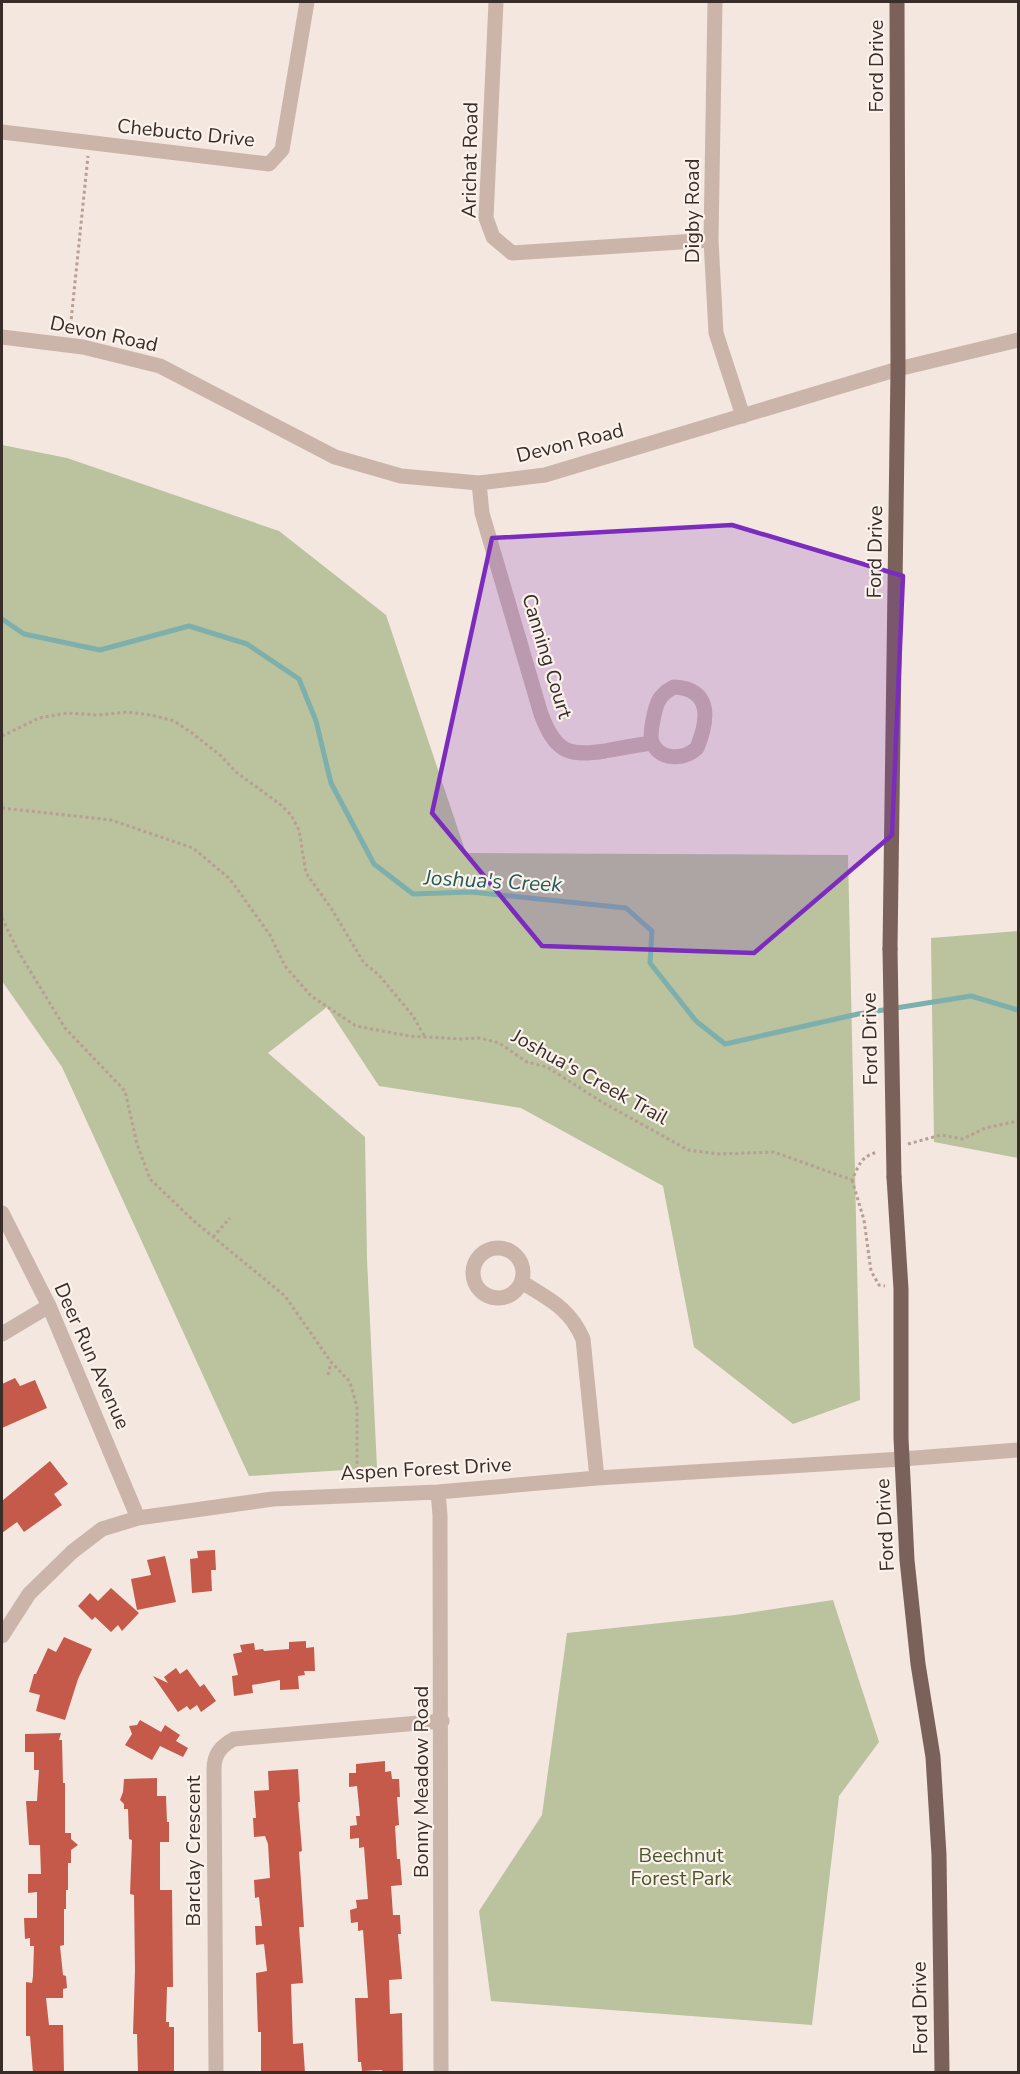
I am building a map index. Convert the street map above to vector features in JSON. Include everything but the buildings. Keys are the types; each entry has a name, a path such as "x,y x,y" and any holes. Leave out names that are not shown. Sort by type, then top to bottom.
{"main road":[{"name":"Ford Drive","path":"897,2 898,369 890,949 894,1177 901,1289 902,1459 907,1560 918,1664 933,1757 939,1855 942,2073"}],"street":[{"name":"Chebucto Drive","path":"2,132 269,164 282,150 307,2"},
{"name":"Arichat Road","path":"496,2 486,218 493,237 512,253 711,240"},
{"name":"Digby Road","path":"715,2 711,240 716,333 743,416"},
{"name":"Devon Road","path":"2,338 69,345 160,366 335,457 401,476 479,483 545,475 898,369 1018,340"},
{"name":"Canning Court","path":"479,483 482,513 548,733 568,751 583,754 652,743"},
{"path":"674,687 683,688 703,700 705,716 699,743 691,754 675,758 662,753 652,743 656,707 666,691 674,687"},
{"name":"Deer Run Avenue","path":"2,1213 49,1306 138,1518"},
{"path":"522,1282 564,1309 576,1322 583,1339 597,1478"},
{"path":"2,1334 49,1306"},
{"name":"Aspen Forest Drive","path":"2,1636 29,1594 72,1552 102,1529 138,1518 273,1499 438,1492 597,1478 1018,1450"},
{"name":"Bonny Meadow Road","path":"438,1492 442,1721 441,2073"},
{"name":"Barclay Crescent","path":"216,2073 214,1769 217,1754 225,1744 234,1739 442,1721"}],"path":[{"path":"69,345 89,144"},
{"path":"2,736 39,718 67,713 98,715 128,712 174,721 192,733 220,755 236,772 291,815 298,830 306,873 332,908 364,963 379,975 413,1016 425,1037"},
{"name":"Joshua's Creek Trail","path":"2,808 111,820 193,848 230,879 270,935 285,966 311,996 356,1026 425,1037 461,1040 480,1038 499,1043 527,1062 547,1067 602,1102 688,1150 719,1154 745,1153"},
{"path":"2,918 18,951 65,1028 125,1091 136,1144 150,1179 213,1237 285,1296 330,1362 350,1382 357,1407 356,1495"},
{"path":"852,1180 864,1220 871,1271 879,1285 901,1289"},
{"path":"213,1237 230,1218"},
{"path":"328,1375 330,1362"}],"highlighted area":[{"path":"732,525 903,576 892,835 754,953 542,946 432,813 492,538"}],"green space":[{"path":"2,445 67,458 279,531 386,615 466,853 848,855 860,1400 793,1424 694,1347 663,1186 521,1108 379,1086 327,1007 268,1053 365,1137 367,1260 377,1468 249,1476 62,1067 2,981"},
{"path":"1018,931 1018,1158 934,1142 931,938"},
{"name":"Beechnut Forest Park","path":"833,1600 879,1742 839,1796 812,2025 491,2001 479,1911 542,1815 567,1633 735,1615"}],"waterway":[{"name":"Joshua's Creek","path":"2,619 24,634 100,650 189,626 247,644 299,679 316,721 331,783 374,864 413,894 471,892 626,908 652,931 650,963 696,1021 725,1044 858,1014 971,996 1018,1010"}]}
